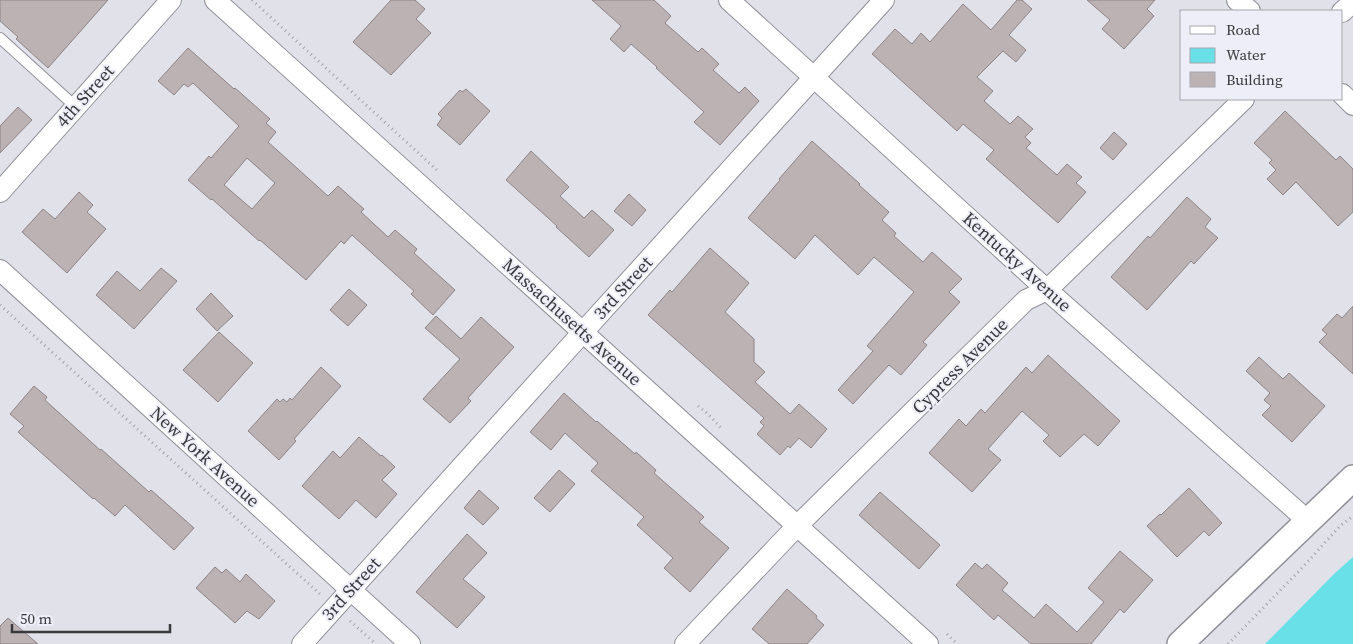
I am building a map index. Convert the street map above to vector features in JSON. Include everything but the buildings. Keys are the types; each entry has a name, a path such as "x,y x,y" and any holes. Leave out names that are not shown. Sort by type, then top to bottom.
{"street":[{"name":"4th Street","path":"0,192 171,0"},
{"name":"Massachusetts Avenue","path":"215,0 928,644"},
{"name":"Kentucky Avenue","path":"730,0 1047,290 1308,521"},
{"name":"3rd Street","path":"302,644 884,0"},
{"path":"1237,0 1249,10"},
{"path":"1343,11 1353,2"},
{"path":"1343,95 1353,105"},
{"name":"Cypress Avenue","path":"685,644 797,526 1026,300 1047,290 1243,100"},
{"name":"New York Avenue","path":"0,270 410,644"},
{"path":"1180,644 1353,478"}],"lane":[{"path":"0,38 76,107"}],"path":[{"path":"252,0 443,176"},
{"path":"0,305 376,644"},
{"path":"1228,644 1302,569 1340,526 1353,516"}],"water":[{"path":"1353,557 1353,644 1265,644 1335,573"}]}
